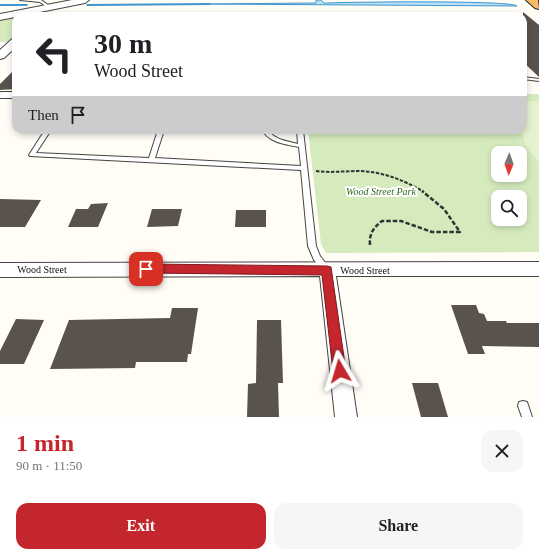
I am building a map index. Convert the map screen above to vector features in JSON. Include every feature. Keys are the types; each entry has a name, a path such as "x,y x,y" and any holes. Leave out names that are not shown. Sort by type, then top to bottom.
{"street":[{"path":"24,12 79,1"},
{"path":"47,12 50,9 49,7"},
{"path":"0,17 12,15"},
{"path":"0,56 12,45"},
{"path":"0,95 12,96"},
{"name":"Wood Street","path":"0,270 539,269"},
{"path":"327,270 346,417"}],"lane":[{"path":"22,0 42,1 49,7"},
{"path":"527,78 539,80"},
{"path":"45,134 32,155 304,168"},
{"path":"151,160 160,134"},
{"path":"267,134 275,139 301,146"},
{"path":"300,134 312,246 317,258 327,270"},
{"path":"523,406 527,417"}],"path":[{"path":"304,168 323,172 372,172 394,177 427,193 441,204 454,220 460,232 432,232 400,221 382,221 373,229 369,237 370,245"}],"green space":[{"path":"12,17 12,38 7,42 0,42 0,19"},
{"name":"Wood Street Park","path":"527,94 539,94 539,252 326,253 321,244 308,134 527,134"},
{"path":"527,101 539,101 539,163 526,146 523,134 527,134"}],"water":[{"path":"316,0 321,0 324,3 459,2 508,4 517,6 203,4 316,3"}],"building":[{"path":"527,15 539,25 539,77 527,66"},
{"path":"12,72 12,89 0,90 0,84"},
{"path":"0,199 41,200 25,227 0,227"},
{"path":"108,203 98,227 68,227 76,209 88,209 91,204"},
{"path":"152,209 182,209 178,226 147,227"},
{"path":"236,210 266,210 266,227 235,227"},
{"path":"451,305 476,305 479,313 484,314 487,321 506,321 507,323 539,323 539,347 482,346 485,354 468,354"},
{"path":"172,308 198,308 191,354 188,354 187,362 136,362 135,368 50,369 69,320 170,318"},
{"path":"16,319 44,320 24,364 0,364 0,351"},
{"path":"257,320 281,320 283,383 278,383 279,417 247,417 248,384 256,383"},
{"path":"412,383 438,383 448,417 421,417"}],"waterway":[{"path":"87,5 210,4"},
{"path":"0,5 27,5"}],"route":[{"path":"146,269 327,270 340,371"}]}
